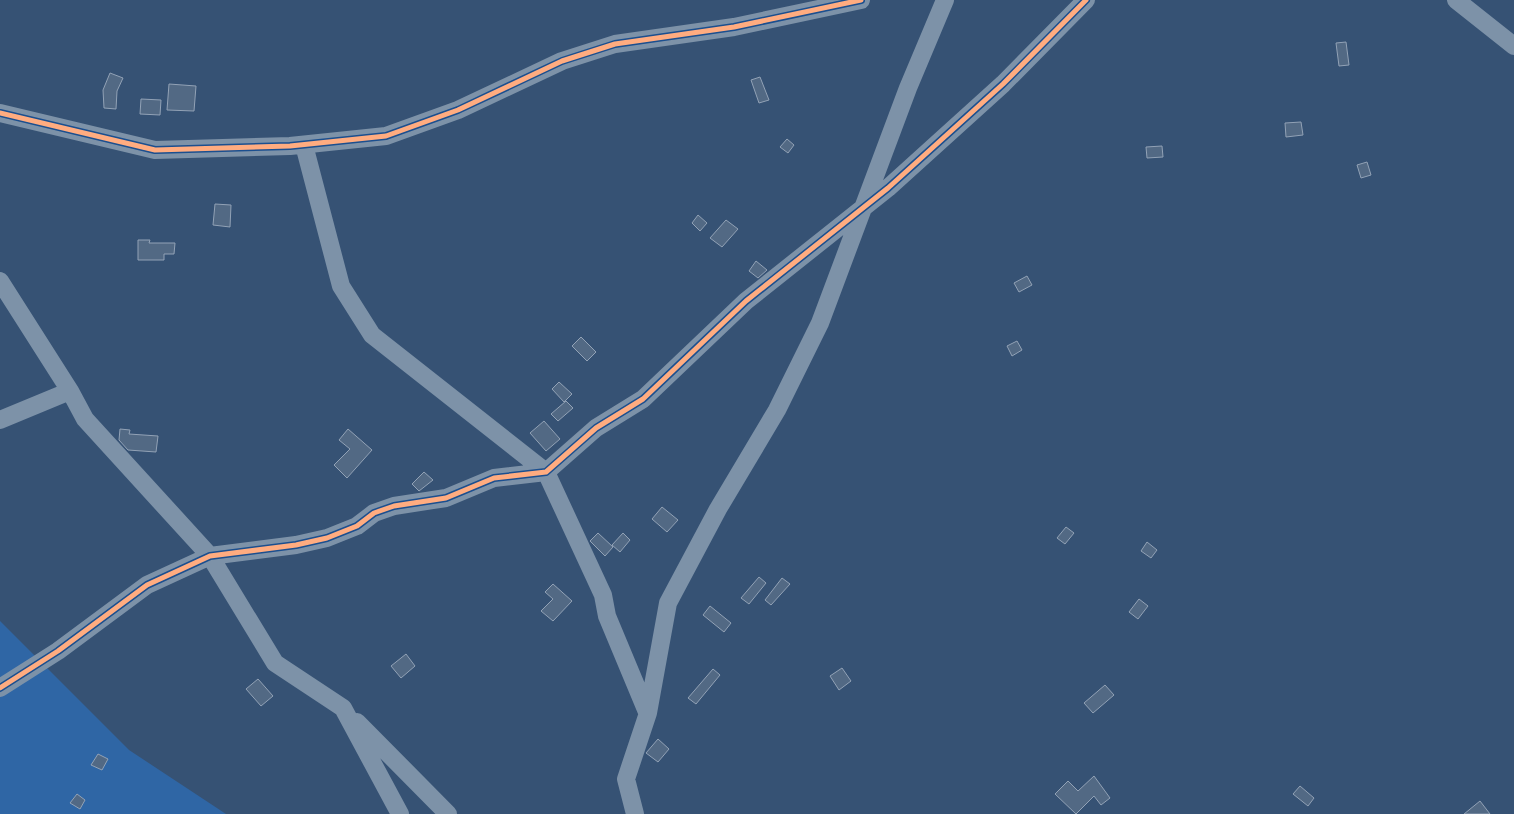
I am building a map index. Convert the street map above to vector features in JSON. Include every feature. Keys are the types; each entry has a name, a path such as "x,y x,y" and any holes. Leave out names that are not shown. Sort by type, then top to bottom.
{"street":[{"path":"0,113 155,150 304,144 386,136 458,110 562,61 615,44 734,27 861,0"},
{"path":"635,814 626,779 648,713 668,603 718,509 777,410 820,323 862,208 944,0"},
{"path":"0,688 58,651 147,586 210,556 296,545 327,538 357,526 374,514 394,506 446,498 494,478 546,472 596,428 643,399 746,301 862,208 1004,84 1086,0"},
{"path":"1456,0 1514,46"},
{"path":"304,144 341,286 372,335 546,472 603,595 608,616 648,713"},
{"path":"0,281 70,391 85,419 210,556 275,663 343,708 448,814"},
{"path":"0,420 70,391"},
{"path":"343,708 400,814"}],"shaded area":[{"path":"0,621 129,750 226,814 0,814"}],"building":[{"path":"1346,42 1349,65 1339,66 1336,43"},
{"path":"110,73 123,78 117,91 116,109 104,108 103,90"},
{"path":"760,77 769,100 759,103 751,80"},
{"path":"169,84 196,86 194,111 167,110"},
{"path":"141,99 161,100 160,115 140,114"},
{"path":"1301,122 1303,135 1286,137 1285,123"},
{"path":"787,139 794,145 788,153 780,147"},
{"path":"1162,146 1163,157 1147,158 1146,147"},
{"path":"1367,162 1371,175 1361,178 1357,165"},
{"path":"215,204 231,205 230,227 213,225"},
{"path":"698,215 707,223 700,231 692,223"},
{"path":"726,220 738,229 722,247 710,238"},
{"path":"138,240 150,240 149,243 175,243 174,254 164,254 164,260 138,260"},
{"path":"756,261 767,270 758,278 749,271"},
{"path":"1027,276 1032,285 1019,292 1014,283"},
{"path":"581,337 596,352 587,361 572,346"},
{"path":"1017,341 1022,350 1012,356 1007,346"},
{"path":"559,382 572,394 564,402 552,389"},
{"path":"566,401 573,408 558,421 551,414"},
{"path":"544,421 560,439 546,451 530,433"},
{"path":"120,429 130,430 129,434 158,436 156,452 128,450 119,440"},
{"path":"348,429 372,450 347,478 334,465 350,449 339,440"},
{"path":"424,472 433,480 419,491 412,484"},
{"path":"662,507 678,520 667,532 652,519"},
{"path":"1066,527 1074,533 1065,544 1057,538"},
{"path":"598,533 613,547 605,556 590,541"},
{"path":"623,533 630,540 620,552 612,545"},
{"path":"1147,542 1157,550 1151,558 1141,551"},
{"path":"759,577 766,583 749,604 741,598"},
{"path":"782,578 790,584 771,605 765,600"},
{"path":"553,584 572,601 553,621 541,611 553,599 545,592"},
{"path":"1139,599 1148,606 1138,619 1129,612"},
{"path":"710,606 731,623 724,632 703,615"},
{"path":"406,654 415,666 401,678 391,666"},
{"path":"842,668 851,681 839,690 830,676"},
{"path":"713,669 720,675 696,704 688,698"},
{"path":"258,679 273,696 261,706 246,689"},
{"path":"1105,685 1114,695 1093,713 1084,703"},
{"path":"658,739 669,749 658,762 646,753"},
{"path":"98,754 108,759 102,770 91,765"},
{"path":"1094,776 1110,798 1101,805 1094,796 1076,814 1055,794 1068,781 1078,791"},
{"path":"1300,786 1314,798 1308,806 1293,794"},
{"path":"77,794 85,800 80,809 70,803"},
{"path":"1480,801 1490,814 1464,814"}],"cycle path":[{"path":"0,113 155,150 290,146 386,136 458,110 562,61 615,44 734,27 861,0"},
{"path":"0,688 58,651 147,585 210,556 296,545 327,538 357,526 374,513 394,506 446,498 494,478 546,472 596,428 643,399 746,301 888,188 1003,84 1086,0"}]}
